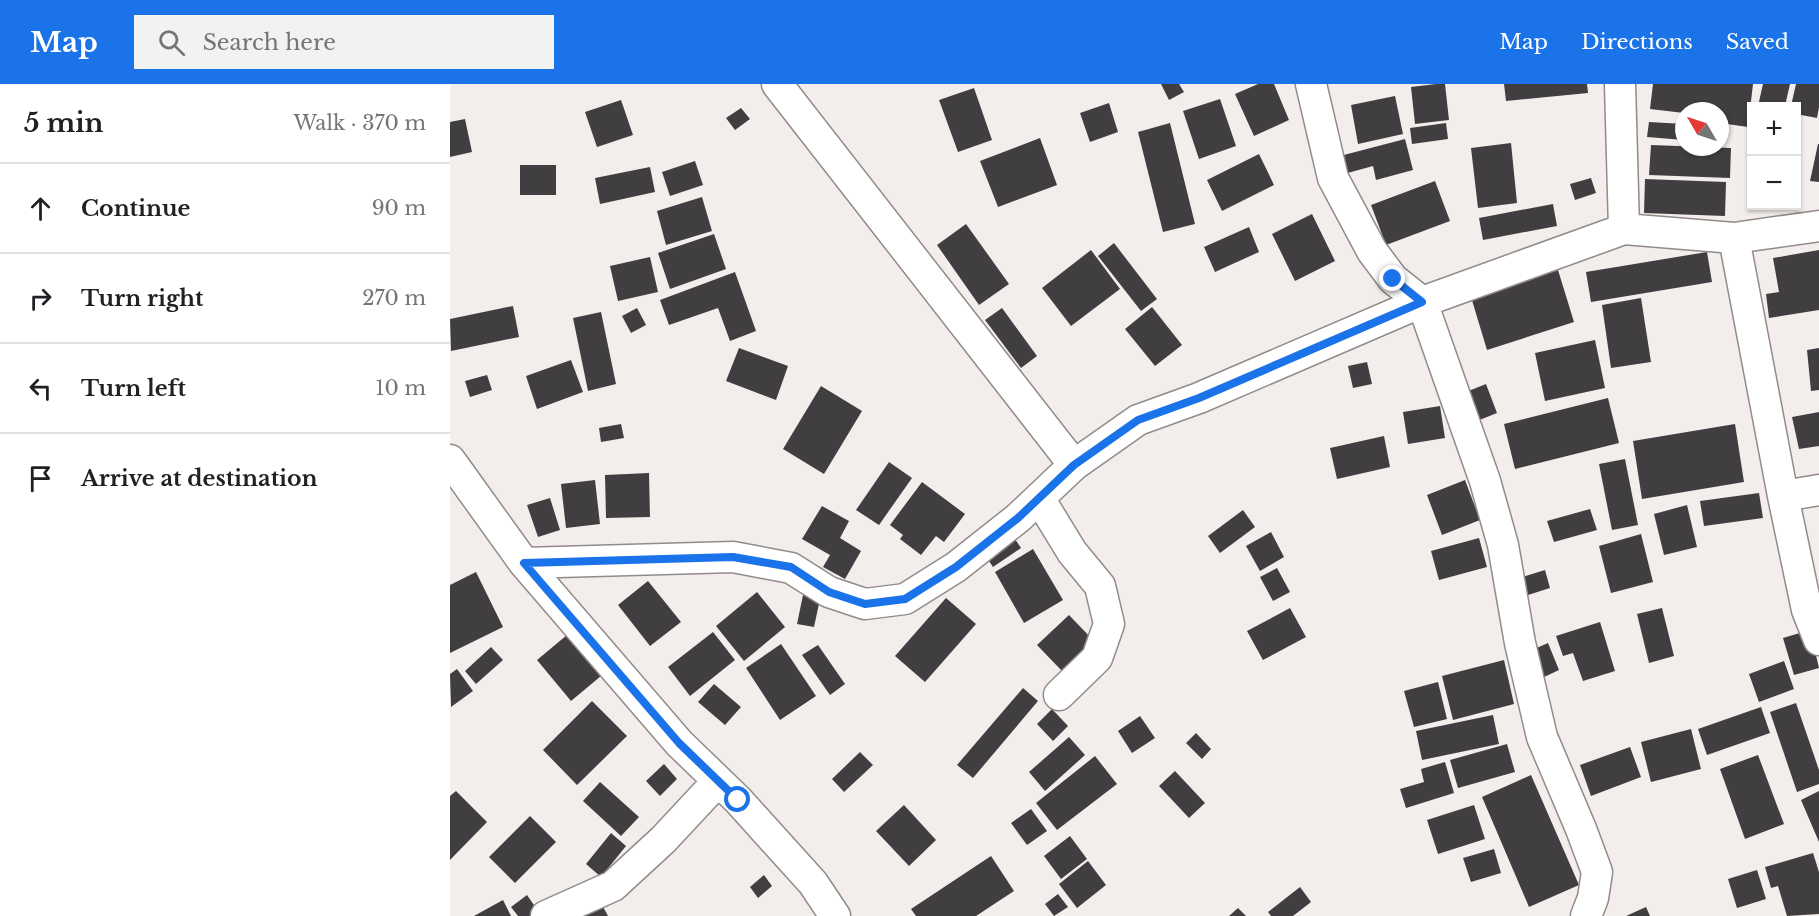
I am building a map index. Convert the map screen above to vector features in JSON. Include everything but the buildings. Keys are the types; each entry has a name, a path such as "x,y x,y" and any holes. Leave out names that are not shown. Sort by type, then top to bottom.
{"street":[{"path":"777,84 1074,465"},
{"path":"1311,84 1333,178 1372,251 1393,279 1422,302 1485,481 1503,545 1520,643 1542,737 1597,872 1593,898 1586,916"},
{"path":"1620,84 1624,230"},
{"path":"524,563 733,557 791,567 829,592 865,604 905,599 956,567 1018,518 1074,465 1138,420 1199,398 1422,302 1624,230 1734,238 1819,226"},
{"path":"1734,238 1807,610 1819,640"},
{"path":"450,460 524,563 679,743 738,800 813,883 835,916"},
{"path":"1783,496 1819,490"},
{"path":"1039,498 1072,552 1100,586 1109,624 1097,658 1059,695"},
{"path":"546,916 613,886 663,840 718,781"}],"route":[{"path":"738,800 679,743 524,563 733,557 791,567 829,592 865,604 905,599 956,567 1018,518 1074,465 1138,420 1199,398 1422,302 1393,279"}]}
